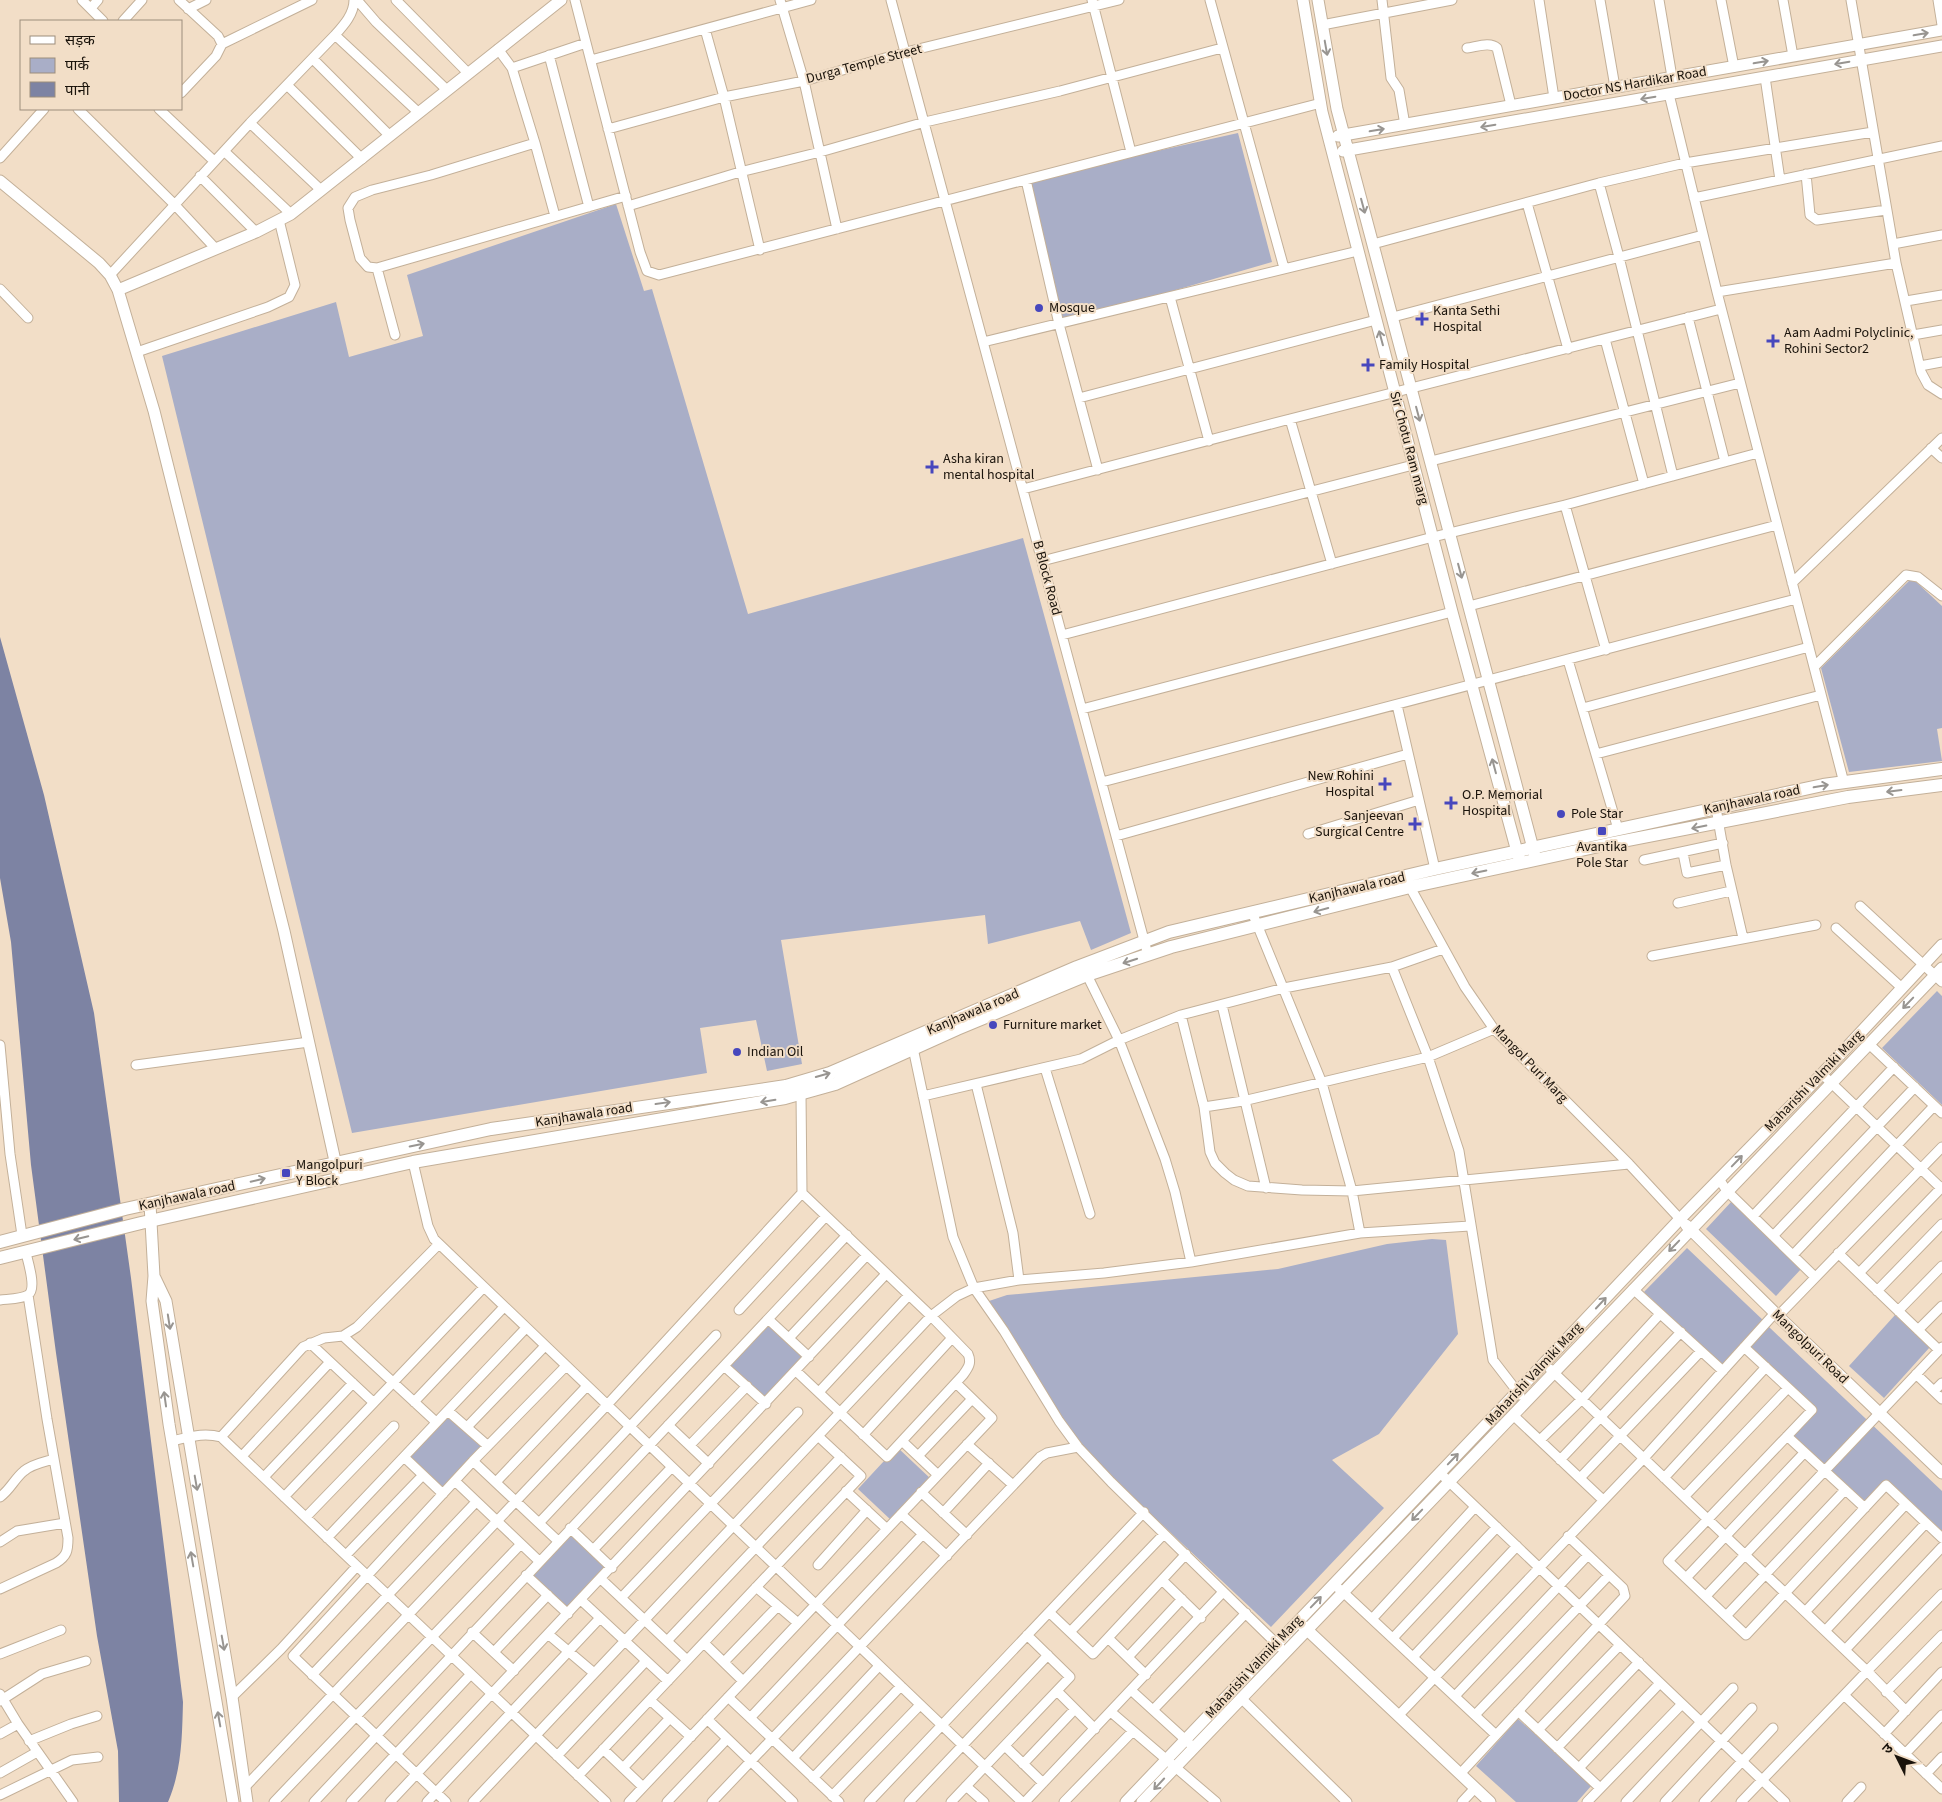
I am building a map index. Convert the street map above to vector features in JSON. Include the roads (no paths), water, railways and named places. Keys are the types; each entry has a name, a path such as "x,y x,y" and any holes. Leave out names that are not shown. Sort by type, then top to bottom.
{"main road":[{"name":"Kanjhawala road","path":"0,1258 128,1226 413,1162 801,1094 835,1084 913,1048 1087,975 1171,947 1258,927 1410,887 1535,854 1618,829 1823,785 1942,769"},
{"name":"Kanjhawala road","path":"1535,854 1720,823 1848,797 1942,785"},
{"name":"Kanjhawala road","path":"0,1242 28,1233 125,1209 491,1130 786,1086 830,1074 1077,967 1169,932 1435,869 1518,858"},
{"path":"714,1096 717,1109"}],"street":[{"path":"82,0 103,20"},
{"path":"91,8 98,0"},
{"path":"124,20 142,0"},
{"path":"179,0 218,36 222,44"},
{"path":"188,9 206,0"},
{"path":"182,92 216,56 222,44 312,0"},
{"path":"110,275 200,176 347,22 355,0"},
{"path":"355,0 447,90"},
{"path":"396,0 468,73"},
{"path":"575,0 640,252 647,271 659,275 1321,103"},
{"path":"591,60 705,29 781,3 811,0"},
{"name":"B Block Road","path":"891,0 926,122 945,201 1148,955"},
{"name":"Durga Temple Street","path":"608,129 724,98 804,81 1093,3 1119,0"},
{"path":"1210,0 1284,268"},
{"name":"Sir Chotu Ram marg","path":"1303,0 1329,138 1413,465 1518,858"},
{"name":"Sir Chotu Ram marg","path":"1318,0 1337,109 1535,854"},
{"path":"1382,0 1390,78 1399,90 1405,125"},
{"path":"1322,25 1432,2 1452,0"},
{"path":"1538,0 1554,98"},
{"path":"1600,0 1615,87"},
{"path":"1659,0 1672,77"},
{"path":"1721,0 1734,66"},
{"path":"1783,0 1794,56"},
{"path":"1850,0 1896,263 1920,366 1924,381 1942,394"},
{"path":"1938,0 1942,25"},
{"path":"118,290 256,232 291,214 557,1"},
{"path":"781,3 804,81 837,229"},
{"path":"1093,3 1132,152"},
{"path":"705,29 724,98 760,250"},
{"name":"Doctor NS Hardikar Road","path":"1329,138 1942,30"},
{"path":"335,35 419,113"},
{"path":"512,68 586,43"},
{"path":"1467,48 1490,44 1497,48 1511,106"},
{"name":"Doctor NS Hardikar Road","path":"1333,153 1942,46"},
{"path":"628,206 740,172 926,122 1060,91 1222,48"},
{"path":"498,49 512,68 555,216"},
{"path":"549,55 588,206"},
{"path":"313,59 390,136"},
{"path":"1765,77 1780,180"},
{"path":"287,85 362,159"},
{"path":"1669,94 1716,292 1844,783"},
{"path":"0,158 43,110"},
{"path":"79,110 175,205 215,248"},
{"path":"163,110 214,162"},
{"path":"250,123 321,190"},
{"path":"1374,244 1599,183 1685,163 1874,132"},
{"path":"535,143 431,175 372,190 354,197 348,208 360,258 368,268 377,268 626,196"},
{"path":"1694,198 1942,146"},
{"path":"224,152 291,214"},
{"path":"1806,174 1810,215 1813,219 1886,210"},
{"path":"200,176 256,232"},
{"path":"0,180 99,263 110,275 118,290 157,420 284,931 339,1179"},
{"path":"1026,180 1059,324 1098,470"},
{"path":"1599,183 1620,257 1673,476"},
{"path":"1527,203 1568,349"},
{"path":"137,352 268,307 289,297 295,285 279,220"},
{"path":"1893,244 1942,234"},
{"path":"1393,317 1703,235"},
{"path":"983,342 1358,251"},
{"path":"1716,292 1896,263"},
{"path":"377,268 395,336"},
{"path":"0,289 28,318"},
{"path":"1906,301 1942,295"},
{"path":"1170,297 1209,441"},
{"path":"1023,490 1290,419 1721,309"},
{"path":"1688,318 1725,462"},
{"path":"1079,398 1376,320"},
{"path":"1913,335 1942,330"},
{"path":"1605,339 1644,484"},
{"path":"1920,366 1942,362"},
{"path":"1431,461 1740,383"},
{"path":"1290,419 1332,564"},
{"path":"1792,583 1942,438"},
{"path":"1931,448 1942,458"},
{"path":"1062,635 1758,453"},
{"path":"1042,560 1413,465"},
{"path":"1565,504 1606,650"},
{"path":"1469,606 1777,525"},
{"path":"1814,667 1906,575 1918,576 1940,590"},
{"path":"1102,782 1796,599"},
{"path":"1082,709 1452,612"},
{"path":"1582,708 1809,647"},
{"path":"1568,660 1618,829"},
{"path":"1596,754 1821,695"},
{"path":"1396,705 1435,869"},
{"path":"1116,836 1408,754"},
{"path":"1308,834 1418,800"},
{"path":"1716,808 1731,891 1743,938"},
{"path":"1644,860 1723,844"},
{"path":"1683,853 1687,873 1726,865"},
{"name":"Mangol Puri Marg","path":"1410,887 1465,987 1494,1029 1629,1164 1680,1219"},
{"path":"1678,903 1731,891"},
{"path":"1860,906 1924,965 1940,975"},
{"path":"1252,912 1322,1083 1352,1190 1360,1234"},
{"path":"1652,956 1816,925"},
{"path":"1836,928 1902,988"},
{"name":"Maharishi Valmiki Marg","path":"1190,1744 1276,1643 1680,1219 1822,1074 1942,945"},
{"path":"923,1096 1081,1059 1119,1040 1181,1015 1284,988 1392,967 1443,948"},
{"path":"1392,967 1428,1058 1459,1151 1493,1360 1526,1401"},
{"path":"1087,975 1119,1040 1165,1159 1175,1192 1191,1262"},
{"name":"Maharishi Valmiki Marg","path":"1126,1802 1241,1698 1690,1229 1894,1018 1940,975"},
{"path":"1222,1005 1243,1100 1266,1188"},
{"path":"1883,1008 1894,1018"},
{"path":"1181,1015 1204,1107 1210,1152 1215,1163 1234,1180 1248,1186 1302,1190 1352,1190 1629,1164"},
{"path":"1204,1107 1322,1083 1428,1058 1494,1029"},
{"path":"136,1065 308,1042"},
{"path":"1869,1044 1942,1113"},
{"path":"0,1045 5,1155 28,1233"},
{"path":"913,1048 953,1237 974,1288 1004,1331 1059,1421 1078,1447 1110,1482 1144,1512 1164,1534 1286,1652"},
{"path":"1753,1216 1894,1067"},
{"path":"1045,1068 1090,1214"},
{"path":"1822,1074 1942,1188 1859,1273"},
{"path":"976,1084 1013,1233 1018,1280"},
{"path":"1773,1236 1878,1128 1915,1087"},
{"path":"245,1787 607,1406 802,1193 801,1094"},
{"path":"1793,1256 1934,1106"},
{"path":"1398,1716 1644,1458 1744,1347 1838,1254 1942,1146"},
{"path":"413,1162 428,1226 431,1234 439,1244 860,1648 1024,1802 1132,1691 1223,1592"},
{"path":"1719,1180 1727,1191 1815,1277"},
{"path":"796,1371 887,1457 956,1383 969,1366 970,1360 968,1354 932,1316 802,1193"},
{"path":"150,1204 154,1276 152,1302 172,1441 233,1802"},
{"path":"739,1310 826,1216"},
{"name":"Mangolpuri Road","path":"1680,1219 1942,1473"},
{"path":"1877,1291 1942,1224"},
{"path":"473,1802 932,1316 957,1296 974,1288 1018,1280 1104,1273 1191,1262 1360,1234 1470,1226"},
{"path":"314,1802 847,1235"},
{"path":"221,1437 303,1347 324,1338 342,1336 357,1327 439,1244"},
{"path":"0,1589 64,1558 68,1551 28,1295 33,1286 30,1251"},
{"path":"1706,1596 1941,1348 1918,1330 1838,1254"},
{"path":"789,1338 867,1255"},
{"path":"1898,1311 1942,1266"},
{"path":"390,1802 710,1464 886,1274"},
{"path":"154,1276 166,1301 232,1698 247,1802"},
{"path":"284,1497 484,1287"},
{"path":"1634,1289 1723,1371"},
{"path":"0,1300 28,1295"},
{"path":"818,1392 908,1295"},
{"path":"1918,1330 1942,1306"},
{"path":"414,1402 504,1307"},
{"path":"1540,1440 1582,1399 1660,1314"},
{"path":"768,1319 809,1357"},
{"path":"328,1538 526,1328"},
{"path":"1560,1460 1681,1332"},
{"path":"539,1523 716,1335"},
{"path":"342,1336 436,1422"},
{"path":"863,1434 952,1338"},
{"path":"310,1343 373,1402"},
{"path":"467,1427 545,1346"},
{"path":"1744,1347 1812,1410 1668,1561 1746,1635 1886,1485 1942,1538"},
{"path":"1580,1478 1701,1351"},
{"path":"242,1456 330,1362"},
{"path":"1544,1363 1746,1554 1906,1711"},
{"path":"446,1802 293,1656 473,1461 566,1366"},
{"path":"724,1366 766,1404"},
{"path":"1664,1478 1766,1367"},
{"path":"1916,1374 1942,1399"},
{"path":"264,1478 353,1383"},
{"path":"629,1802 992,1418 956,1383"},
{"path":"1934,1391 1942,1383"},
{"path":"496,1482 587,1386"},
{"path":"690,1445 746,1386"},
{"path":"1685,1496 1788,1388"},
{"path":"918,1456 972,1399"},
{"path":"448,1410 488,1446"},
{"path":"621,1598 798,1412"},
{"path":"1513,1415 1603,1500"},
{"path":"668,1425 710,1464"},
{"path":"306,1517 394,1426"},
{"path":"172,1441 209,1434 221,1437 606,1802"},
{"path":"578,1776 861,1476 818,1436"},
{"path":"1787,1436 1865,1508"},
{"path":"902,1441 938,1474"},
{"path":"967,1444 1013,1485"},
{"path":"712,1802 1040,1457 1047,1453 1078,1447"},
{"path":"1686,1578 1804,1453"},
{"path":"404,1457 443,1494"},
{"path":"667,1641 841,1457"},
{"path":"0,1497 29,1467 54,1459"},
{"path":"473,1461 558,1541"},
{"path":"943,1513 988,1463"},
{"path":"593,1550 672,1467"},
{"path":"1440,1473 1783,1801"},
{"path":"346,1556 423,1475"},
{"path":"455,1481 539,1561"},
{"path":"1726,1616 1845,1490"},
{"path":"846,1491 886,1529"},
{"path":"921,1492 966,1535"},
{"path":"312,1675 476,1502"},
{"path":"1805,1612 1906,1504"},
{"path":"1372,1619 1475,1507"},
{"path":"818,1565 866,1510"},
{"path":"869,1802 1144,1512"},
{"path":"901,1514 947,1556"},
{"path":"0,1542 16,1531 65,1523"},
{"path":"1826,1632 1926,1523"},
{"path":"1393,1638 1497,1527"},
{"path":"570,1528 612,1568"},
{"path":"750,1718 922,1534"},
{"path":"1070,1632 1164,1534"},
{"path":"1460,1774 1625,1596 1623,1588 1568,1536"},
{"path":"274,1802 521,1544"},
{"path":"1413,1657 1517,1546"},
{"path":"1845,1650 1942,1547"},
{"path":"1049,1612 1093,1654 1186,1554"},
{"path":"1455,1696 1588,1555"},
{"path":"232,1698 282,1649 357,1566"},
{"path":"526,1575 568,1614"},
{"path":"1475,1715 1609,1575"},
{"path":"601,1579 687,1660"},
{"path":"1162,1580 1201,1618"},
{"path":"1333,1584 1344,1592 1496,1735"},
{"path":"756,1586 798,1623"},
{"path":"1741,1802 1942,1594"},
{"path":"494,1652 548,1596"},
{"path":"1128,1657 1182,1599"},
{"path":"581,1600 668,1681"},
{"path":"200,1605 216,1602"},
{"path":"724,1662 778,1606"},
{"path":"1153,1710 1246,1613"},
{"path":"427,1802 600,1618"},
{"path":"1298,1621 1490,1802"},
{"path":"0,1654 61,1630"},
{"path":"472,1632 514,1671"},
{"path":"548,1634 594,1673"},
{"path":"1886,1692 1942,1634"},
{"path":"952,1802 1070,1677 1027,1635"},
{"path":"1108,1638 1146,1675"},
{"path":"704,1643 744,1681"},
{"path":"1538,1730 1620,1644"},
{"path":"909,1802 1048,1655"},
{"path":"72,1802 1,1698 42,1674 86,1661"},
{"path":"557,1756 646,1661"},
{"path":"1557,1748 1638,1662"},
{"path":"793,1758 880,1666"},
{"path":"1884,1734 1942,1672"},
{"path":"351,1802 471,1674"},
{"path":"1579,1768 1660,1683"},
{"path":"813,1778 901,1686"},
{"path":"1626,1802 1733,1688"},
{"path":"1057,1691 1095,1729"},
{"path":"1132,1691 1190,1744"},
{"path":"1844,1695 1942,1789"},
{"path":"728,1697 836,1799 920,1705"},
{"path":"1241,1698 1348,1802"},
{"path":"650,1700 691,1737"},
{"path":"1587,1802 1682,1704"},
{"path":"1023,1764 1075,1708"},
{"path":"1665,1802 1752,1708"},
{"path":"1518,1711 1600,1788"},
{"path":"1111,1712 1132,1732 1216,1802"},
{"path":"1905,1754 1942,1715"},
{"path":"29,1741 97,1716"},
{"path":"623,1768 670,1718"},
{"path":"707,1719 793,1802"},
{"path":"0,1734 18,1724"},
{"path":"1704,1802 1773,1728"},
{"path":"1064,1802 1132,1732"},
{"path":"667,1802 727,1738"},
{"path":"224,1747 239,1745"},
{"path":"1004,1746 1043,1783"},
{"path":"603,1750 643,1787"},
{"path":"0,1773 37,1752"},
{"path":"0,1795 72,1760 98,1757"},
{"path":"1926,1774 1942,1757"},
{"name":"Maharishi Valmiki Marg","path":"1142,1802 1171,1763"},
{"path":"966,1786 984,1802"},
{"path":"1847,1802 1861,1787"},
{"path":"1462,1802 1475,1788"}],"water":[{"path":"0,637 44,795 94,1013 131,1278 183,1702 179,1765 168,1802 119,1802 118,1751 97,1636 31,1165 11,942 0,878"}],"place":[{"name":"Mosque","path":"1039,308"},
{"name":"Kanta Sethi Hospital","path":"1422,319"},
{"name":"Aam Aadmi Polyclinic, Rohini Sector2","path":"1773,341"},
{"name":"Family Hospital","path":"1368,365"},
{"name":"Asha kiran mental hospital","path":"932,467"},
{"name":"New Rohini Hospital","path":"1385,784"},
{"name":"O.P. Memorial Hospital","path":"1451,803"},
{"name":"Pole Star","path":"1561,814"},
{"name":"Sanjeevan Surgical Centre","path":"1415,824"},
{"name":"Avantika Pole Star","path":"1602,831"},
{"name":"Furniture market","path":"993,1025"},
{"name":"Indian Oil","path":"737,1052"},
{"name":"Mangolpuri Y Block","path":"286,1173"}]}
